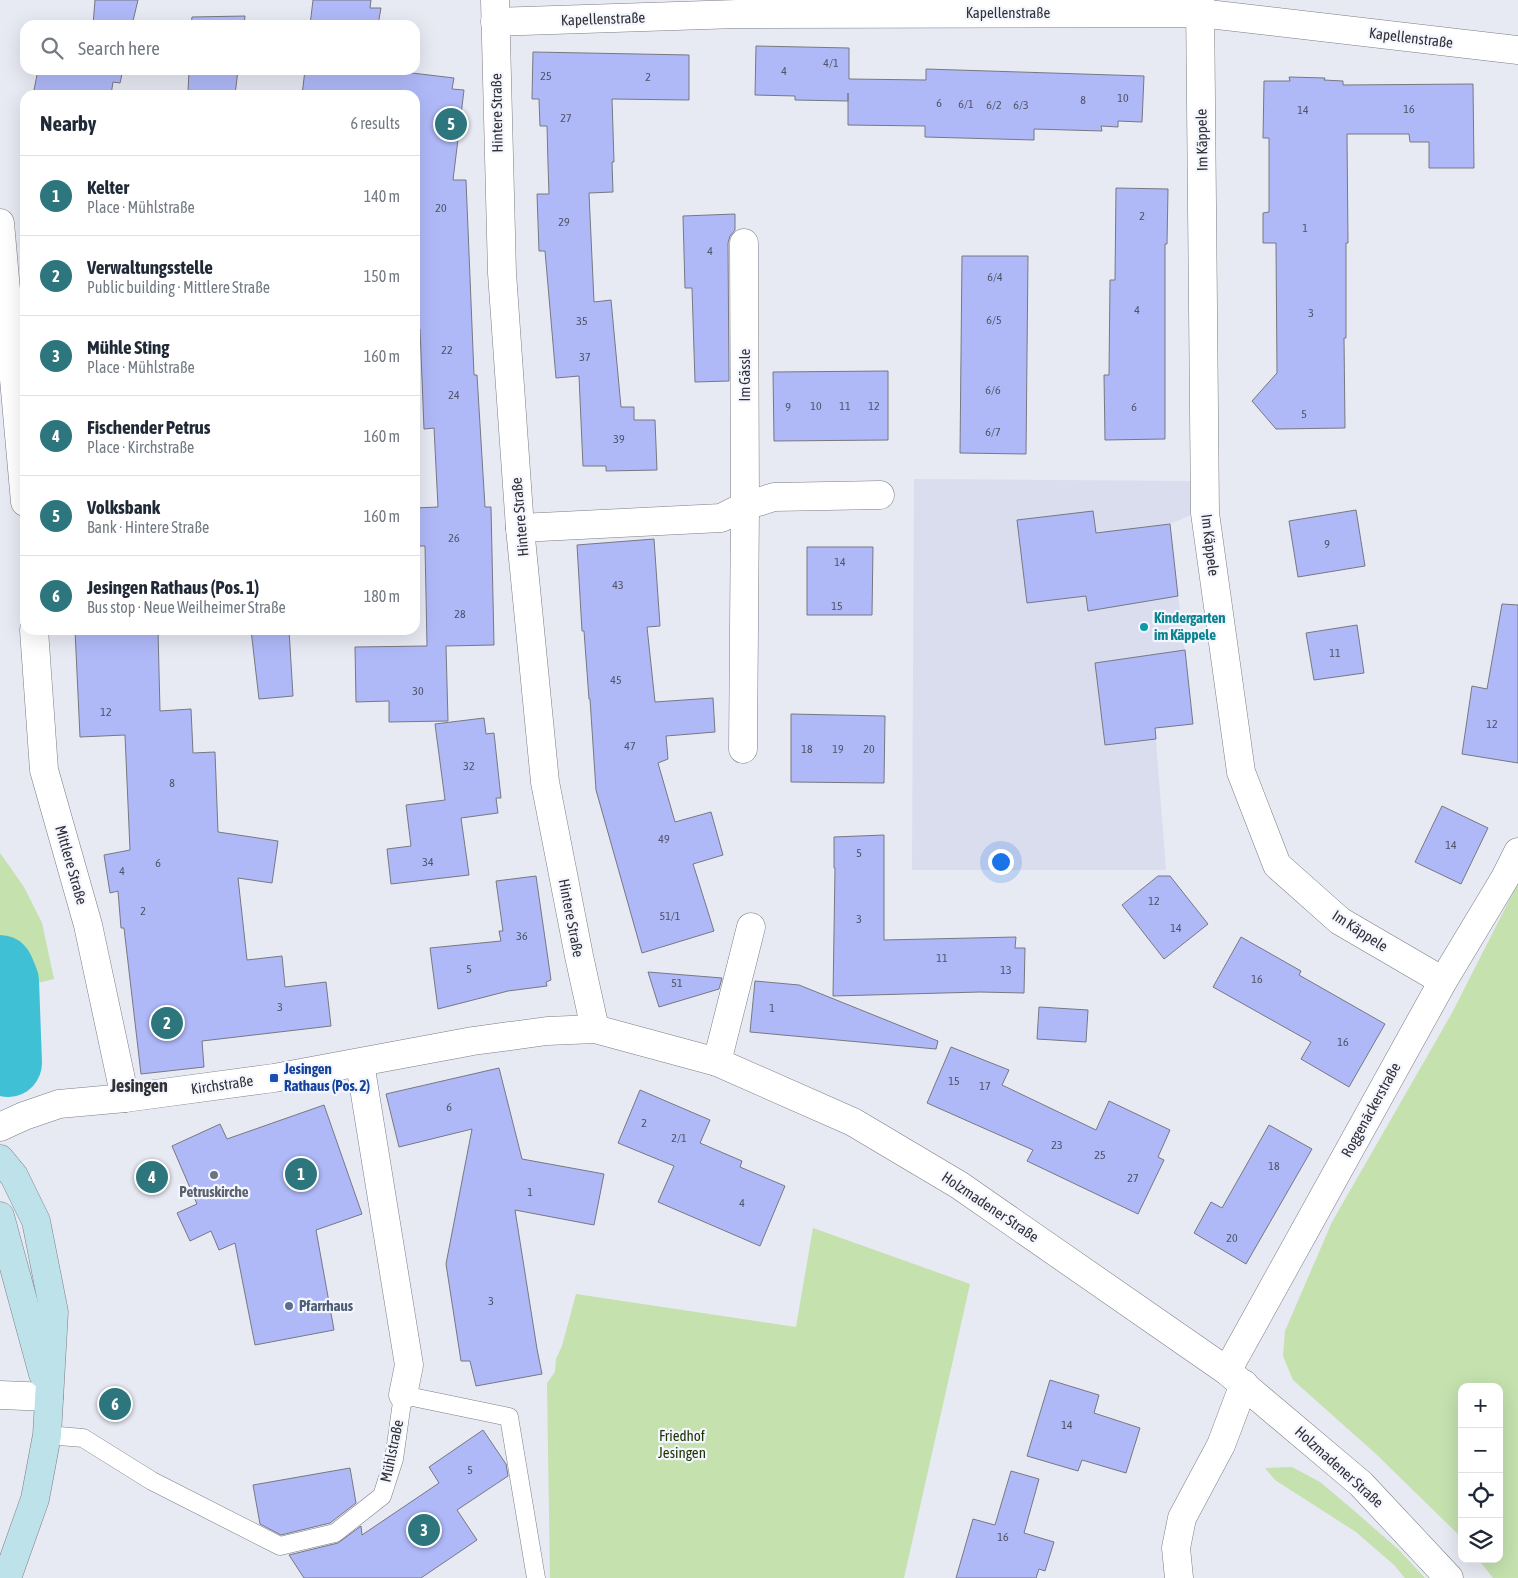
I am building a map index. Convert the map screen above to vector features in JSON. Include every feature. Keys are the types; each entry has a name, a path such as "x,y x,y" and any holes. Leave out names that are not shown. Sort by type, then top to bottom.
{"main road":[{"path":"0,1160 14,1176 36,1221 54,1312 47,1435 35,1499 7,1578"},
{"path":"0,1216 50,1398"}],"street":[{"name":"Kapellenstraße","path":"495,11 737,14 1200,6 1518,50"},
{"name":"Im Käppele","path":"1200,6 1205,513 1240,772 1277,865 1340,921 1443,981"},
{"name":"Hintere Straße","path":"495,11 502,273 520,528 545,782 578,956 595,1029"},
{"path":"0,223 20,446"},
{"name":"Im Gässle","path":"743,750 745,506 744,243"},
{"path":"520,528 721,518 745,506 774,497 880,496"},
{"name":"Mittlere Straße","path":"34,635 44,770 88,925 125,1098"},
{"name":"Roggenäckerstraße","path":"1236,1377 1443,981 1505,878 1518,852"},
{"path":"717,1062 751,927"},
{"name":"Holzmadener Straße","path":"595,1029 717,1062 853,1122 959,1185 1236,1377 1361,1484 1449,1578"},
{"name":"Kirchstraße","path":"0,1127 24,1116 59,1104 125,1098 274,1078 473,1041 547,1031 595,1029"},
{"name":"Mühlstraße","path":"360,1063 409,1365 403,1395"},
{"path":"1179,1578 1176,1548 1182,1518 1221,1444 1236,1377"},
{"path":"0,1395 50,1398"}],"lane":[{"name":"Mühlstraße","path":"47,1435 83,1438 152,1481 280,1546 335,1533 382,1496 394,1459 403,1395"},
{"path":"403,1395 508,1417 536,1578"}],"shaded area":[{"path":"914,479 1191,481 1193,514 1170,524 1193,724 1155,729 1166,870 912,870"}],"green space":[{"path":"0,853 24,887 42,923 54,979 0,992"},
{"path":"1518,883 1518,1578 1493,1578 1481,1563 1503,1563 1503,1383 1458,1383 1458,1534 1376,1454 1293,1380 1283,1356 1285,1331 1332,1222 1452,1013"},
{"name":"Friedhof Jesingen","path":"813,1228 970,1284 904,1578 550,1578 547,1383 555,1372 556,1359 562,1346 576,1294 796,1327"},
{"path":"1292,1467 1320,1482 1398,1549 1425,1578 1405,1578 1394,1565 1356,1532 1275,1480 1265,1468"}],"building":[{"path":"95,0 138,0 133,20 93,20"},
{"path":"313,0 371,0 370,8 381,8 379,20 311,20"},
{"path":"245,16 245,20 192,20 192,17"},
{"path":"756,46 849,48 849,79 926,80 926,69 1144,76 1142,122 1118,121 1118,127 1101,126 1102,131 1034,129 1034,140 925,137 925,126 848,125 848,101 795,100 795,96 755,95"},
{"path":"533,52 689,55 689,100 612,99 613,192 589,193 594,302 611,300 621,407 634,407 634,420 655,420 657,470 606,471 606,466 583,466 579,376 556,378 545,251 539,251 537,194 549,194 547,126 540,126 539,99 532,99"},
{"path":"420,74 454,78 452,89 464,90 453,180 466,180 474,375 477,375 485,507 491,507 494,645 446,646 448,721 389,722 389,701 356,702 355,647 427,646 425,546 420,546 420,508 438,507 434,428 424,429 420,329 420,90 303,90 304,75"},
{"path":"37,75 122,75 120,83 113,82 112,90 34,90"},
{"path":"189,75 237,75 236,90 188,90"},
{"path":"1289,77 1325,78 1324,80 1343,81 1343,85 1473,84 1474,168 1429,168 1429,142 1410,142 1409,134 1347,134 1348,243 1346,243 1346,338 1344,338 1345,428 1276,429 1252,401 1277,373 1276,243 1263,243 1263,213 1269,212 1269,138 1263,138 1264,81 1290,81"},
{"path":"1116,188 1168,189 1167,244 1165,244 1165,439 1105,440 1104,375 1109,375 1110,280 1115,280"},
{"path":"735,214 735,230 730,236 728,243 729,381 695,382 692,288 685,288 683,216"},
{"path":"962,256 1028,256 1026,454 960,453"},
{"path":"888,371 888,440 774,441 773,372"},
{"path":"1356,510 1365,566 1298,577 1289,521"},
{"path":"1093,511 1096,533 1170,524 1178,596 1088,611 1086,596 1027,603 1017,520"},
{"path":"654,539 660,626 647,627 655,702 713,698 715,732 666,736 668,759 658,763 675,822 711,812 723,855 693,864 714,931 642,953 596,790 590,699 584,631 582,631 577,545"},
{"path":"807,547 873,547 872,615 807,615"},
{"path":"1502,604 1518,605 1518,763 1462,754 1472,686 1487,689"},
{"path":"1357,625 1364,673 1314,680 1306,633"},
{"path":"75,635 158,635 160,711 191,709 193,753 215,752 218,832 278,841 272,883 238,878 247,960 282,956 285,987 326,982 331,1026 202,1041 204,1067 141,1074 124,928 121,928 118,891 110,893 104,855 130,850 125,735 80,737"},
{"path":"252,635 289,635 293,696 259,699"},
{"path":"1185,650 1193,724 1155,728 1156,739 1105,745 1095,663"},
{"path":"791,714 885,716 884,783 791,782"},
{"path":"484,718 486,734 494,733 501,798 496,798 498,813 461,818 469,875 391,884 387,849 411,846 406,805 445,800 435,724"},
{"path":"1442,806 1488,828 1461,884 1415,862"},
{"path":"884,835 884,940 1016,937 1015,948 1025,948 1024,993 980,992 833,996 834,837"},
{"path":"536,876 551,980 546,982 547,986 508,991 438,1009 430,948 501,941 499,931 503,931 496,881"},
{"path":"1158,876 1170,876 1208,924 1164,959 1122,905"},
{"path":"1241,937 1301,971 1299,975 1385,1024 1349,1087 1301,1059 1311,1042 1213,987"},
{"path":"648,972 722,978 719,989 659,1007"},
{"path":"755,981 799,985 938,1041 936,1049 750,1032"},
{"path":"1039,1007 1088,1010 1086,1042 1037,1039"},
{"path":"951,1047 1009,1070 1002,1085 1096,1130 1109,1101 1170,1130 1158,1157 1164,1160 1138,1214 1027,1161 1033,1150 927,1103"},
{"path":"499,1068 522,1159 604,1174 594,1225 515,1210 542,1374 476,1386 470,1361 461,1361 446,1264 472,1129 399,1147 386,1094"},
{"path":"640,1090 710,1120 700,1143 742,1161 740,1167 785,1186 760,1246 658,1202 674,1166 618,1143"},
{"path":"324,1105 362,1214 316,1230 334,1330 255,1345 235,1243 219,1250 211,1231 190,1241 177,1213 197,1204 172,1146 220,1124 227,1139"},
{"path":"1269,1125 1312,1149 1246,1264 1194,1233 1211,1202 1222,1208"},
{"path":"1050,1380 1099,1395 1094,1413 1140,1428 1126,1473 1082,1460 1078,1471 1027,1456"},
{"path":"483,1430 506,1464 508,1476 457,1510 477,1540 421,1578 304,1578 289,1555 338,1543 361,1526 362,1535 439,1483 429,1467"},
{"path":"350,1468 356,1503 330,1523 281,1535 260,1524 253,1485"},
{"path":"1011,1471 1039,1479 1024,1533 1054,1542 1045,1571 1039,1569 1036,1578 956,1578 973,1519 995,1525"}],"waterway":[{"path":"0,969 5,981 8,1063"}],"place":[{"name":"Volksbank","path":"451,124"},
{"name":"Kindergarten im Käppele","path":"1144,627"},
{"name":"Verwaltungsstelle","path":"167,1023"},
{"name":"Jesingen Rathaus (Pos. 2)","path":"274,1078"},
{"name":"Kelter","path":"301,1174"},
{"name":"Petruskirche","path":"214,1175"},
{"name":"Fischender Petrus","path":"152,1177"},
{"name":"Pfarrhaus","path":"289,1306"},
{"name":"Jesingen Rathaus (Pos. 1)","path":"115,1404"},
{"name":"Mühle Sting","path":"424,1530"}],"district":[{"name":"Jesingen","path":"139,1086"}]}
